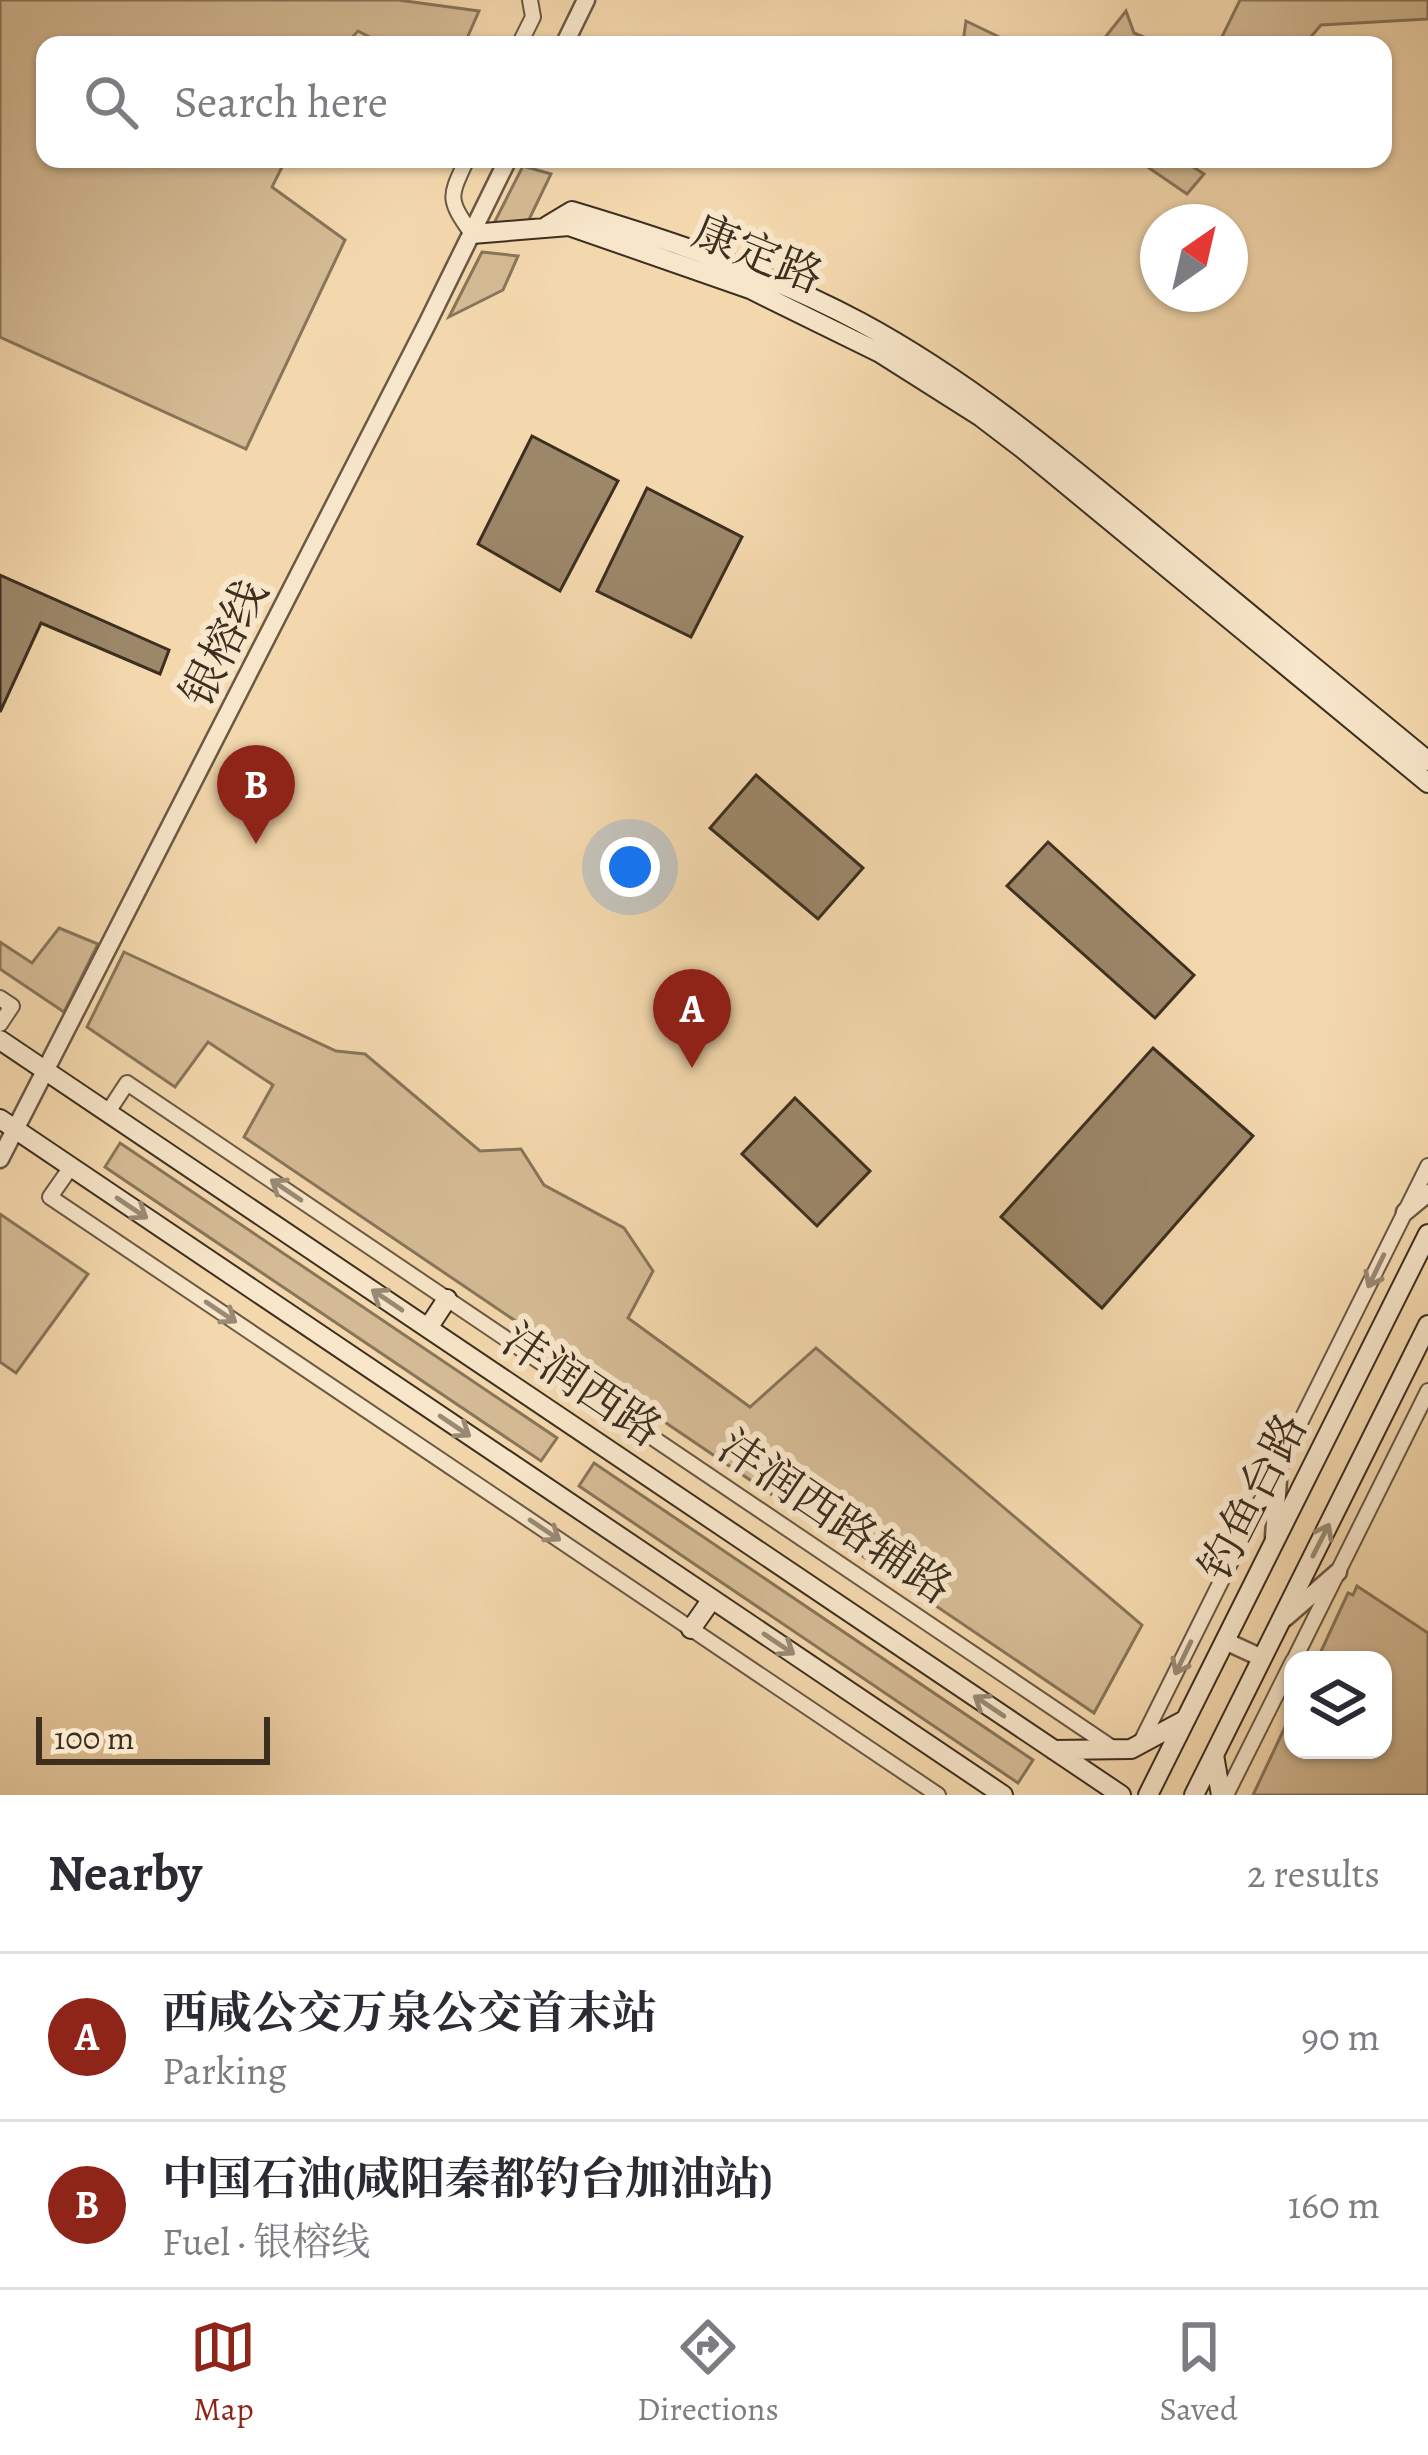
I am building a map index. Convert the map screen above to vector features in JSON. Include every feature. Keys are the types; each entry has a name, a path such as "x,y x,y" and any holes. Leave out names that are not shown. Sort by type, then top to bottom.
{"main road":[{"name":"康定路","path":"541,230 572,211 640,232 758,273 908,350 1040,441 1428,761"},
{"name":"康定路","path":"541,230 568,226 751,289 880,352 929,382 1023,449 1428,783"},
{"path":"472,234 541,230"},
{"name":"沣润西路","path":"0,1040 1120,1795"},
{"path":"8,1124 1003,1795"},
{"name":"钓鱼台路","path":"1148,1795 1428,1234"},
{"path":"428,1328 447,1299"},
{"name":"钓鱼台路","path":"1194,1795 1428,1325"},
{"path":"691,1629 712,1599"},
{"path":"1054,1750 1131,1749 1185,1720"},
{"path":"1214,1755 1224,1795"}],"street":[{"path":"524,36 532,16 530,0"},
{"path":"568,36 586,0"},
{"path":"463,168 454,186 453,207 472,234"},
{"name":"银榕线","path":"0,1159 8,1124 46,1071 504,168"},
{"path":"0,998 12,1006 0,1024"},
{"name":"沣润西路辅路","path":"108,1112 128,1083 1114,1749"},
{"path":"1141,1744 1428,1166"},
{"path":"71,1167 50,1197 938,1795"},
{"path":"1405,1212 1428,1193"},
{"path":"1298,1651 1428,1390"},
{"path":"1274,1542 1279,1466"},
{"path":"1280,1623 1338,1572"},
{"path":"1225,1641 1262,1658"},
{"path":"1224,1795 1284,1678"}],"shaded area":[{"path":"0,0 398,0 479,11 468,36 368,36 358,31 353,36 36,36 36,168 282,168 272,187 345,240 246,449 0,337"},
{"path":"1240,0 1428,0 1428,19 1321,25 1312,36 1222,36"},
{"path":"1126,11 1134,33 1141,36 1106,36"},
{"path":"966,21 997,36 964,36"},
{"path":"522,168 551,174 523,232 490,231"},
{"path":"1149,168 1195,168 1204,174 1187,194"},
{"path":"482,252 518,256 503,290 449,317"},
{"path":"59,928 98,944 64,1012 0,969 0,942 32,963"},
{"path":"124,952 336,1051 365,1054 480,1151 521,1149 544,1185 624,1228 653,1271 628,1318 750,1407 816,1348 1142,1625 1094,1713 244,1137 273,1085 208,1042 175,1087 87,1027"},
{"path":"120,1143 557,1438 541,1461 105,1167"},
{"path":"0,1214 88,1274 16,1373 0,1362"},
{"path":"594,1463 1033,1760 1018,1783 579,1486"},
{"path":"1357,1586 1428,1633 1428,1795 1253,1795 1284,1729 1284,1759 1392,1759 1392,1651 1321,1651 1348,1593 1353,1595"}],"building":[{"path":"532,436 618,481 560,591 478,544"},
{"path":"647,488 742,537 691,637 597,591"},
{"path":"0,575 169,650 160,674 41,623 0,712"},
{"path":"756,775 863,868 818,919 710,828"},
{"path":"1048,842 1194,975 1155,1018 1007,886"},
{"path":"1153,1048 1253,1136 1102,1308 1001,1217"},
{"path":"795,1098 870,1171 817,1226 742,1154"}],"place":[{"name":"中国石油(咸阳秦都钓台加油站)","path":"256,844"},
{"name":"西咸公交万泉公交首末站","path":"692,1068"}]}
